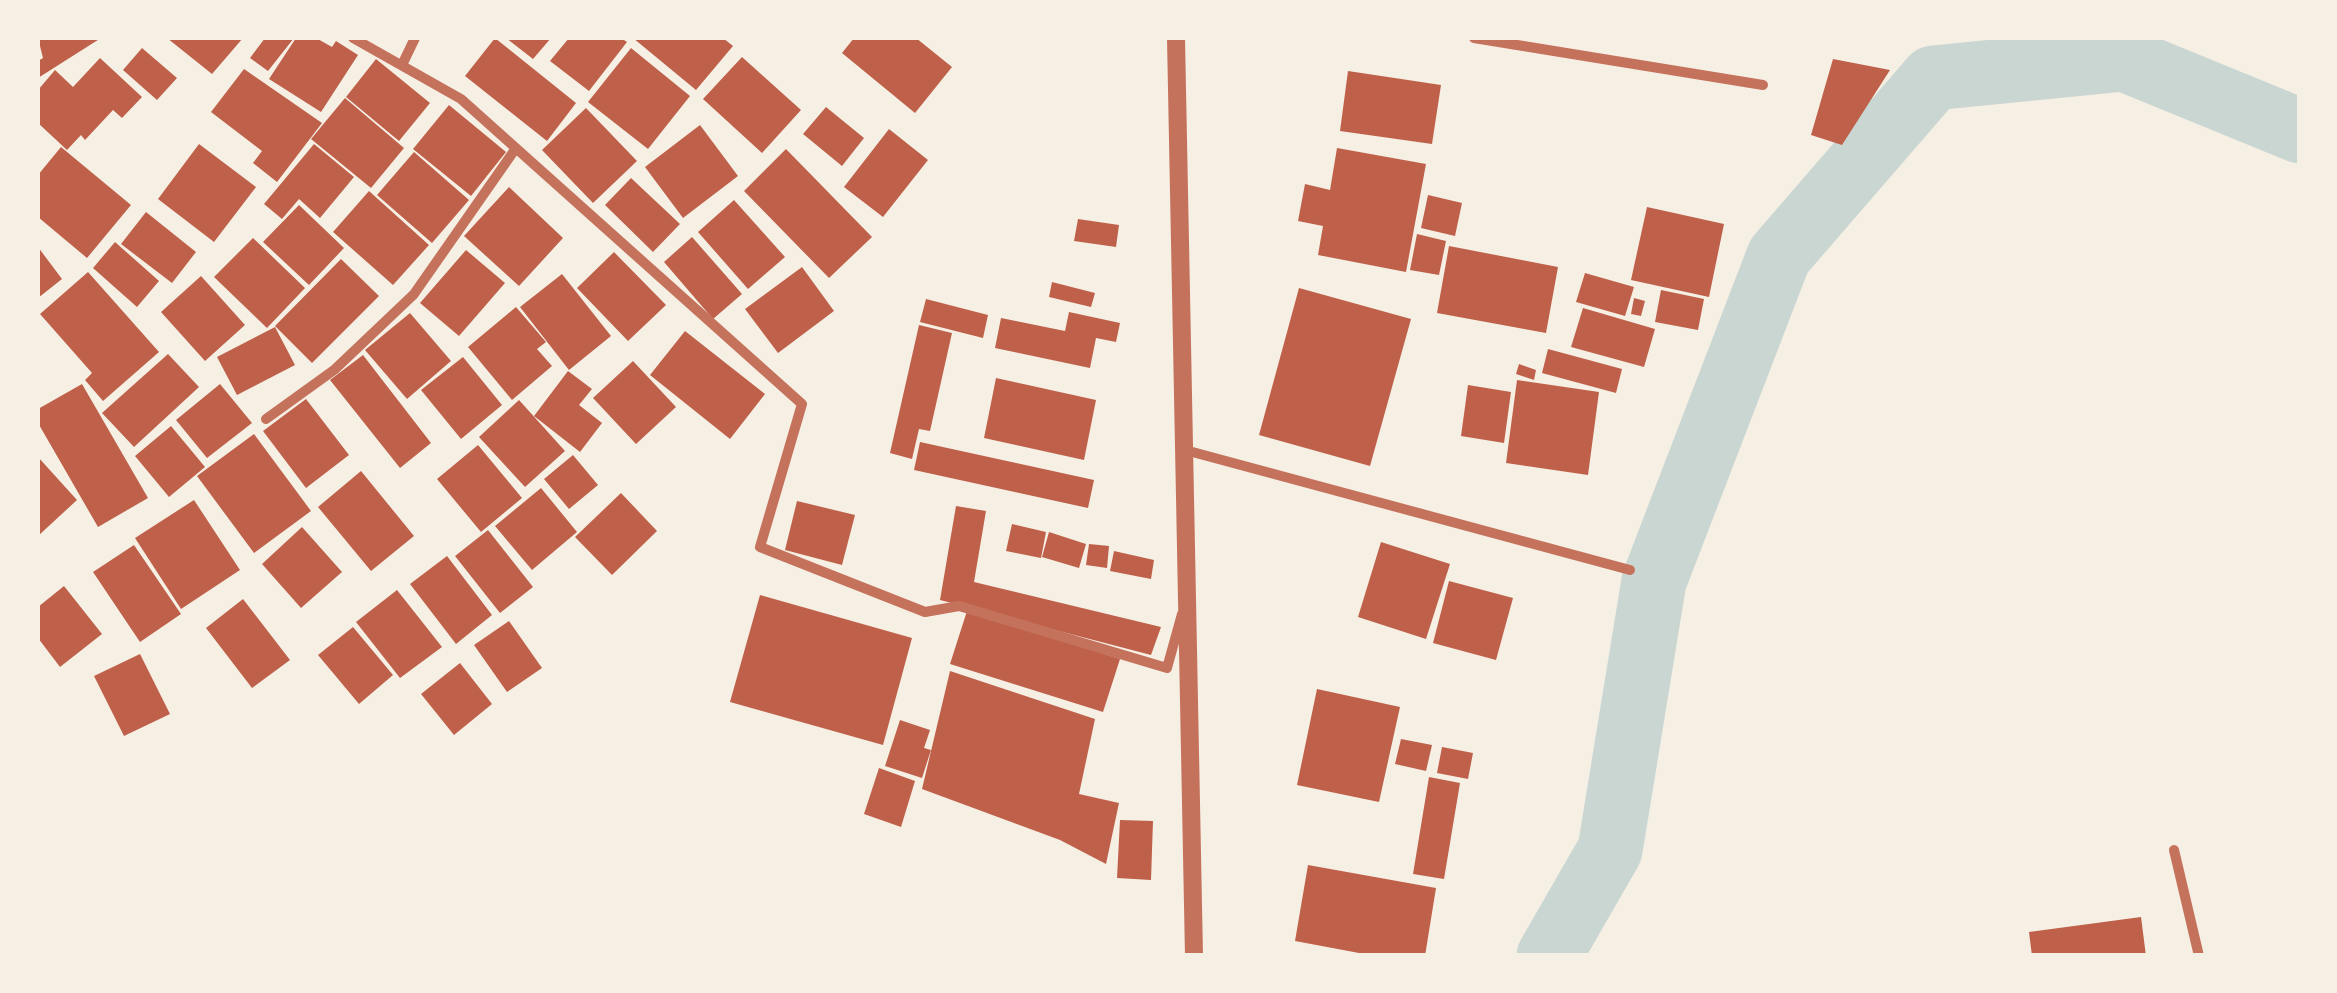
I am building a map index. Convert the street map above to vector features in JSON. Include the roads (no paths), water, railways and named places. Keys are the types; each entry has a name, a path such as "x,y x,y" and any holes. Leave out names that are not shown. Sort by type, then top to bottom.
{"street":[{"path":"353,38 461,100 802,404 760,546 924,612 959,606 1167,668 1188,592"},
{"path":"402,65 415,38"},
{"path":"1176,38 1194,956"},
{"path":"1474,38 1763,85"},
{"path":"266,419 334,370 414,294 516,148"},
{"path":"1186,450 1630,570"},
{"path":"2174,850 2199,956"}],"waterway":[{"path":"1549,956 1610,850 1654,581 1779,256 1933,78 2124,59 2300,131"}]}
